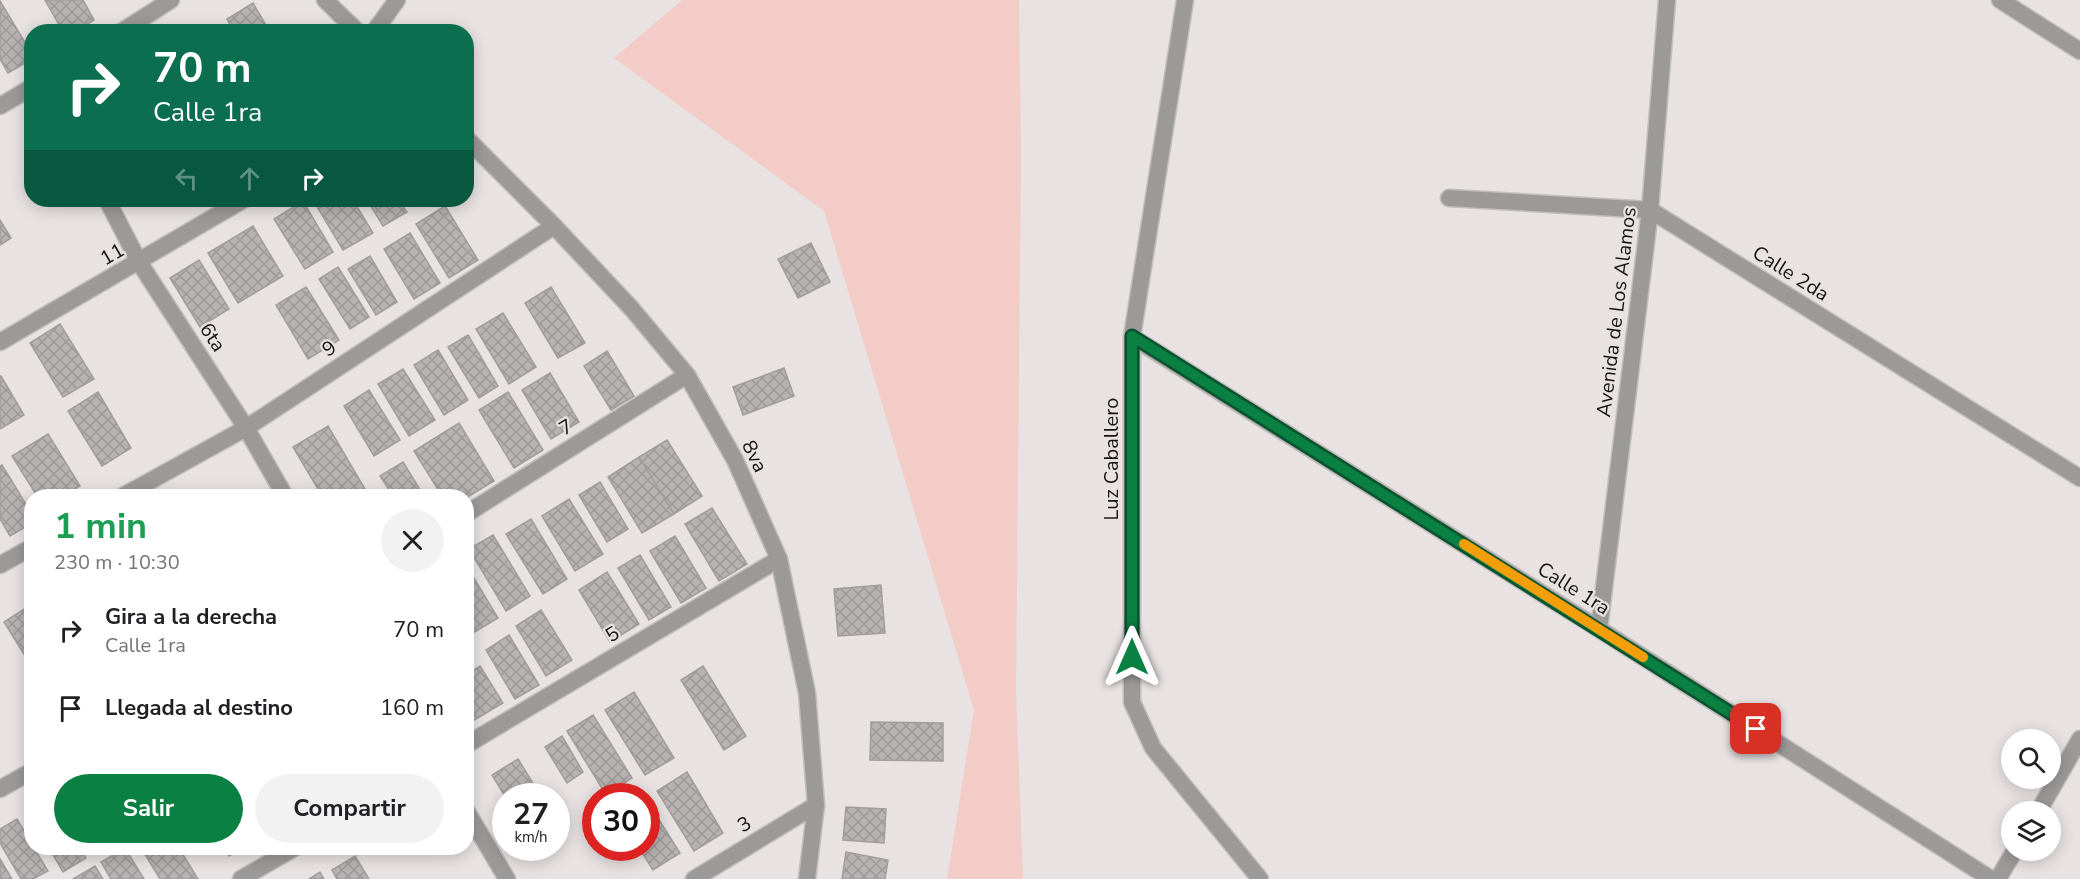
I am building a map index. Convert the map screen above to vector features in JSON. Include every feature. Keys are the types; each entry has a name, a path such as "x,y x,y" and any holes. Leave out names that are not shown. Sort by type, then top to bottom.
{"street":[{"path":"134,24 171,0"},
{"path":"325,0 350,24"},
{"path":"380,24 397,0"},
{"name":"Luz Caballero","path":"1185,0 1132,336 1132,702 1153,748 1260,879"},
{"name":"Avenida de Los Alamos","path":"1599,629 1650,210 1667,0"},
{"path":"2000,0 2080,51"},
{"path":"0,106 24,92"},
{"name":"8va","path":"474,146 632,309 687,375 735,460 779,560 807,693 816,805 807,879"},
{"name":"Calle 2da","path":"1449,198 1650,210 2080,478"},
{"name":"6ta","path":"111,207 139,262 246,428 281,489"},
{"name":"11","path":"0,342 231,207"},
{"name":"9","path":"136,489 246,428 554,226"},
{"name":"Calle 1ra","path":"1132,336 1992,879"},
{"name":"7","path":"474,509 687,375"},
{"path":"0,565 24,552"},
{"name":"5","path":"474,741 779,560"},
{"path":"2044,801 2080,739"},
{"path":"0,789 24,776"},
{"name":"3","path":"694,879 816,805"},
{"path":"474,823 507,879"},
{"path":"241,879 282,855"},
{"path":"1998,879 2009,861"}],"shaded area":[{"path":"682,0 1019,0 1021,156 1016,692 1023,879 947,879 974,710 824,211 614,58"}],"building":[{"path":"45,0 83,0 94,20 88,24 58,24"},
{"path":"0,1 24,41 24,64 8,73 0,59"},
{"path":"253,3 265,24 230,24 227,19"},
{"path":"293,207 307,207 333,252 305,269 274,219"},
{"path":"317,207 357,207 373,233 343,250"},
{"path":"371,207 404,207 407,212 383,226"},
{"path":"446,207 478,260 449,278 416,224"},
{"path":"0,220 11,238 0,245"},
{"path":"253,226 283,276 238,303 208,253"},
{"path":"410,233 440,283 414,299 384,249"},
{"path":"811,243 830,282 798,298 778,259"},
{"path":"370,256 397,302 376,315 348,269"},
{"path":"199,260 229,309 200,327 170,278"},
{"path":"338,267 369,317 350,329 319,279"},
{"path":"306,287 339,340 308,359 276,305"},
{"path":"551,287 585,343 558,358 525,303"},
{"path":"503,313 536,367 509,384 476,329"},
{"path":"60,324 94,379 63,397 30,343"},
{"path":"468,335 498,386 479,398 448,347"},
{"path":"438,350 468,400 444,415 414,365"},
{"path":"607,351 634,396 611,410 584,366"},
{"path":"784,368 794,396 743,415 733,387"},
{"path":"403,369 435,420 409,436 378,384"},
{"path":"550,373 579,422 551,439 522,390"},
{"path":"0,376 24,415 0,429"},
{"path":"369,390 400,440 374,456 344,406"},
{"path":"98,392 131,448 102,466 68,411"},
{"path":"508,392 543,450 514,468 479,410"},
{"path":"459,423 494,481 474,493 474,489 438,489 414,451"},
{"path":"328,426 365,489 318,489 293,447"},
{"path":"48,434 80,486 75,489 33,489 12,456"},
{"path":"667,440 702,496 674,514 639,457"},
{"path":"639,457 674,514 642,533 608,477"},
{"path":"403,462 420,489 388,489 380,476"},
{"path":"2,465 24,501 24,528 10,536 0,519 0,466"},
{"path":"600,482 628,529 607,542 579,495"},
{"path":"569,499 603,554 575,571 542,516"},
{"path":"712,508 747,564 719,581 685,524"},
{"path":"531,519 567,579 543,594 506,534"},
{"path":"493,535 530,596 506,611 474,557 474,546"},
{"path":"675,536 706,588 681,603 650,551"},
{"path":"640,555 671,607 649,620 618,568"},
{"path":"607,572 639,624 610,642 579,590"},
{"path":"474,578 498,618 474,632"},
{"path":"881,585 885,633 838,636 834,589"},
{"path":"24,609 24,654 4,622"},
{"path":"541,610 572,660 546,676 516,626"},
{"path":"509,635 539,685 515,699 486,650"},
{"path":"480,666 503,703 474,720 474,670"},
{"path":"703,666 746,736 724,750 681,680"},
{"path":"634,692 674,758 645,775 605,710"},
{"path":"593,715 632,778 624,783 599,783 567,731"},
{"path":"871,722 943,723 943,761 870,760"},
{"path":"562,736 583,772 567,783 545,747"},
{"path":"518,759 533,783 497,783 492,775"},
{"path":"687,772 723,833 694,851 660,796 660,789"},
{"path":"846,807 886,809 884,843 843,840"},
{"path":"17,819 24,831 24,855 38,855 48,871 33,879 21,879 0,843 0,829"},
{"path":"660,821 680,853 653,870 647,861 660,861"},
{"path":"846,852 888,860 885,879 842,879"},
{"path":"53,855 84,855 86,858 63,872"},
{"path":"113,855 129,855 144,879 111,879 101,862"},
{"path":"145,855 183,855 198,879 160,879"},
{"path":"355,856 369,879 337,879 332,870"},
{"path":"0,859 12,879 0,879"},
{"path":"95,866 103,879 73,879"},
{"path":"320,872 324,879 309,879"}],"slow traffic":[{"path":"1464,544 1643,657"}],"route":[{"path":"1132,657 1132,336 1756,729"}]}
